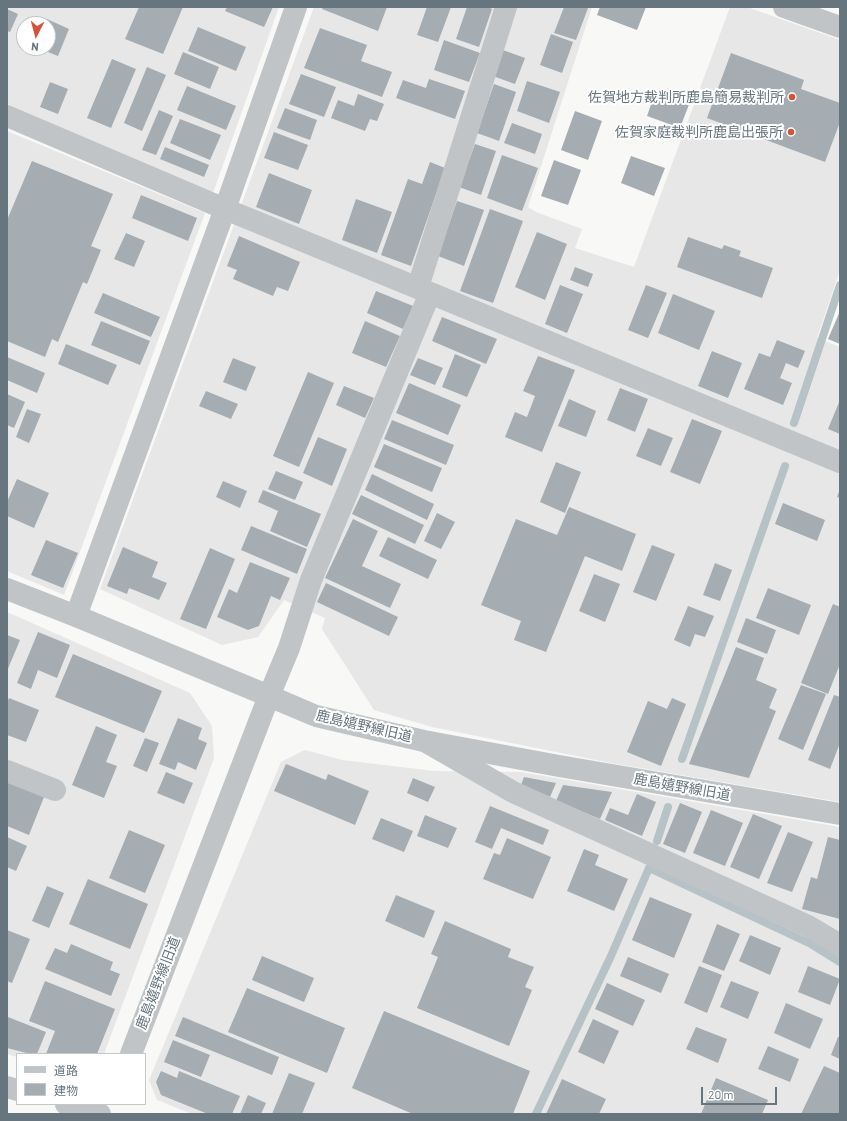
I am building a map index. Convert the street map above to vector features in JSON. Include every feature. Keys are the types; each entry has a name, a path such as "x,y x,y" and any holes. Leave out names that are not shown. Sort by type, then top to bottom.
{"street":[{"path":"76,616 225,209 296,7"},
{"path":"7,589 269,696 289,648 311,580 424,290 506,7"},
{"path":"784,7 840,27"},
{"path":"7,116 225,209 840,462"},
{"name":"鹿島嬉野線旧道","path":"131,1053 269,696 316,716 424,741 559,766 840,814"},
{"path":"424,741 513,792 808,926 840,945"},
{"path":"7,771 55,790"},
{"path":"69,1105 100,1114"}],"shaded area":[{"path":"7,7 279,7 213,193 7,104"},
{"path":"314,7 592,7 528,207 536,212 582,229 575,248 634,267 730,7 747,7 840,40 840,270 817,338 840,347 840,802 611,763 432,727 374,710 322,629 325,618 284,600 258,637 222,645 100,589"},
{"path":"7,131 205,213 64,595 7,571"},
{"path":"7,612 190,693 212,726 214,758 104,1053 16,1053 16,1057 7,1054"},
{"path":"305,750 342,760 434,771 521,772 840,827 840,1114 192,1114 157,1100 149,1080 281,762"}],"building":[{"path":"139,7 183,7 163,54 125,39"},
{"path":"227,7 273,7 264,27 225,11"},
{"path":"323,7 387,7 378,31 322,9"},
{"path":"427,7 451,7 438,42 417,35"},
{"path":"467,7 488,7 492,9 479,47 456,39"},
{"path":"564,7 588,8 576,40 554,33"},
{"path":"600,7 646,7 637,30 597,15"},
{"path":"7,9 18,14 10,32 7,31"},
{"path":"56,23 69,29 58,56 56,55"},
{"path":"198,27 246,47 236,71 188,51"},
{"path":"320,28 367,45 361,61 392,72 382,97 304,68"},
{"path":"551,34 573,42 562,73 540,65"},
{"path":"444,40 480,53 469,82 434,70"},
{"path":"500,49 525,58 515,84 490,75"},
{"path":"183,52 219,67 210,89 174,74"},
{"path":"731,53 804,80 801,89 840,103 840,122 825,162 707,118"},
{"path":"112,59 136,69 111,128 87,118"},
{"path":"147,67 166,75 142,131 124,123"},
{"path":"301,74 336,87 324,117 289,104"},
{"path":"429,79 465,91 455,119 396,98 403,80 426,88"},
{"path":"527,81 560,92 549,123 517,111"},
{"path":"50,82 68,89 58,114 40,107"},
{"path":"494,84 516,92 499,141 477,133"},
{"path":"187,86 236,106 226,130 177,110"},
{"path":"656,90 690,102 680,128 647,116"},
{"path":"358,94 384,104 377,121 370,119 365,131 331,118 338,100 354,106"},
{"path":"285,108 317,120 310,140 277,128"},
{"path":"159,110 173,116 156,155 142,150"},
{"path":"575,111 602,121 588,160 561,150"},
{"path":"180,119 221,135 210,160 170,143"},
{"path":"512,123 542,134 535,154 504,143"},
{"path":"274,132 308,145 298,170 264,158"},
{"path":"475,144 496,151 481,195 459,187"},
{"path":"165,147 209,165 204,177 160,159"},
{"path":"502,155 538,168 522,211 487,198"},
{"path":"631,156 665,168 654,196 621,183"},
{"path":"554,160 581,170 568,205 541,196"},
{"path":"32,161 113,194 91,246 101,250 87,284 83,282 58,342 52,339 45,357 7,341 7,220"},
{"path":"430,162 445,168 411,266 381,255 408,179 422,184"},
{"path":"269,173 312,190 299,224 256,207"},
{"path":"141,195 197,218 188,241 132,218"},
{"path":"356,199 392,212 377,253 342,240"},
{"path":"457,201 484,210 464,266 438,256"},
{"path":"490,209 523,221 493,303 460,291"},
{"path":"537,232 567,244 545,300 515,287"},
{"path":"126,233 145,241 134,267 114,259"},
{"path":"239,236 300,262 288,291 277,287 273,296 233,279 237,270 227,266"},
{"path":"688,237 722,249 724,245 741,251 739,256 773,268 762,298 677,267"},
{"path":"575,267 593,274 588,287 570,280"},
{"path":"560,285 583,294 567,333 545,324"},
{"path":"646,285 667,293 648,338 628,330"},
{"path":"376,291 413,306 403,329 367,313"},
{"path":"103,293 160,317 151,337 94,313"},
{"path":"673,294 715,311 699,350 658,333"},
{"path":"840,311 840,344 828,339"},
{"path":"442,317 497,339 486,364 432,341"},
{"path":"101,321 150,341 140,365 91,345"},
{"path":"365,321 400,336 386,367 352,353"},
{"path":"777,340 805,351 798,368 786,363 780,378 792,383 783,405 744,389 759,353 770,357"},
{"path":"66,344 117,365 108,385 58,364"},
{"path":"712,351 742,363 728,398 698,386"},
{"path":"455,354 481,365 467,397 442,387"},
{"path":"538,356 575,370 542,452 505,437 515,412 527,417 535,396 523,391"},
{"path":"7,357 45,373 37,393 7,380"},
{"path":"233,358 256,367 246,391 223,382"},
{"path":"418,358 443,368 435,385 410,375"},
{"path":"308,372 334,383 299,467 273,456"},
{"path":"409,383 461,405 448,435 396,413"},
{"path":"344,386 374,398 365,418 336,405"},
{"path":"620,388 648,399 635,432 607,420"},
{"path":"206,391 238,404 231,419 199,406"},
{"path":"7,394 25,402 14,428 7,425"},
{"path":"569,399 596,411 586,437 558,426"},
{"path":"840,400 840,434 828,429"},
{"path":"27,409 41,414 29,443 16,437"},
{"path":"692,419 722,431 700,484 670,472"},
{"path":"392,420 454,445 446,465 384,439"},
{"path":"648,428 673,438 661,466 636,456"},
{"path":"318,437 347,449 332,486 303,473"},
{"path":"384,444 442,468 432,492 374,467"},
{"path":"556,462 581,472 565,513 540,502"},
{"path":"276,471 303,482 295,500 268,489"},
{"path":"372,474 434,504 427,520 365,490"},
{"path":"17,479 49,493 34,528 7,516 7,502"},
{"path":"223,481 247,491 240,508 216,497"},
{"path":"840,489 840,498 837,497"},
{"path":"263,490 321,514 307,547 270,531 278,511 258,502"},
{"path":"361,495 424,525 415,544 352,514"},
{"path":"783,503 825,520 817,541 775,524"},
{"path":"569,507 636,534 622,571 585,556 546,652 514,640 521,621 481,605 516,519 557,535"},
{"path":"437,513 455,522 441,549 424,541"},
{"path":"353,519 378,531 362,566 401,584 390,608 325,578"},
{"path":"251,526 307,549 297,574 241,550"},
{"path":"388,537 437,560 428,579 379,556"},
{"path":"46,540 78,553 63,588 31,575"},
{"path":"652,545 675,554 656,601 633,592"},
{"path":"123,547 158,562 152,577 167,583 159,600 129,588 127,594 107,586"},
{"path":"210,548 235,559 206,629 180,619"},
{"path":"250,562 290,578 280,600 271,596 259,626 248,630 217,617 229,589 237,593"},
{"path":"715,563 732,570 720,601 703,595"},
{"path":"594,574 620,584 605,622 579,611"},
{"path":"326,583 398,617 389,636 317,602"},
{"path":"768,588 811,605 799,635 756,618"},
{"path":"833,604 840,607 840,664 828,694 801,683"},
{"path":"688,606 714,616 705,637 695,634 690,647 674,640"},
{"path":"746,618 776,630 767,654 737,642"},
{"path":"38,632 70,645 57,678 38,670 31,689 17,683"},
{"path":"7,635 20,640 7,671"},
{"path":"736,647 764,658 756,680 777,689 769,708 776,711 749,778 689,764"},
{"path":"73,654 162,691 144,733 55,697"},
{"path":"801,685 826,694 803,750 778,739"},
{"path":"834,695 840,697 840,743 830,769 808,760"},
{"path":"9,698 39,710 26,742 7,735 7,703"},
{"path":"672,698 686,704 661,766 627,752 648,701 667,709"},
{"path":"178,718 202,728 198,739 207,743 196,770 178,762 175,770 159,764"},
{"path":"96,726 117,735 106,762 117,766 104,798 72,785"},
{"path":"145,738 159,743 147,772 133,766"},
{"path":"286,764 326,780 328,774 369,791 355,825 274,791"},
{"path":"166,772 193,783 184,804 157,793"},
{"path":"524,777 556,783 550,797 521,785"},
{"path":"413,778 435,787 428,802 407,793"},
{"path":"7,781 44,797 29,835 7,826"},
{"path":"563,785 612,792 600,819 556,801"},
{"path":"637,794 656,802 642,836 605,820 610,808 628,815"},
{"path":"680,803 702,812 685,853 663,844"},
{"path":"490,806 549,830 543,845 501,828 492,849 475,842"},
{"path":"711,810 743,823 725,866 693,853"},
{"path":"753,814 782,826 759,879 730,867"},
{"path":"425,815 457,828 448,848 417,836"},
{"path":"381,818 413,831 404,852 372,839"},
{"path":"129,830 165,845 145,893 109,878"},
{"path":"788,832 813,842 792,892 767,883"},
{"path":"7,837 27,846 16,871 7,867"},
{"path":"828,837 840,840 840,919 802,909 811,877 817,879"},
{"path":"507,838 551,857 533,899 483,879 494,853 500,855"},
{"path":"584,849 599,855 595,865 628,879 614,911 567,891"},
{"path":"88,879 148,904 130,949 69,924"},
{"path":"47,886 64,893 49,928 32,921"},
{"path":"396,895 435,911 424,938 385,921"},
{"path":"650,897 692,914 674,958 632,940"},
{"path":"445,921 511,949 508,957 534,967 525,987 532,990 509,1046 417,1008 438,957 431,954"},
{"path":"717,924 740,934 724,971 702,962"},
{"path":"7,930 30,939 12,983 7,981"},
{"path":"750,935 781,948 770,975 739,961"},
{"path":"71,944 113,962 110,970 120,974 111,996 45,969 55,948 67,953"},
{"path":"262,956 314,978 304,1002 252,980"},
{"path":"628,957 669,974 661,993 620,976"},
{"path":"699,966 722,975 707,1013 684,1003"},
{"path":"808,966 840,979 830,1005 798,992"},
{"path":"45,981 115,1009 97,1053 46,1053 55,1031 29,1021"},
{"path":"731,981 759,992 748,1019 720,1007"},
{"path":"607,983 645,1000 633,1026 595,1009"},
{"path":"247,988 345,1028 327,1073 228,1032"},
{"path":"786,1003 823,1019 810,1049 774,1033"},
{"path":"384,1011 530,1071 513,1114 413,1114 352,1088"},
{"path":"8,1017 46,1032 37,1053 26,1053 7,1048"},
{"path":"183,1017 279,1057 272,1075 175,1036"},
{"path":"593,1019 619,1031 604,1064 578,1052"},
{"path":"696,1027 727,1039 718,1063 686,1049"},
{"path":"838,1037 840,1037 840,1059 831,1055"},
{"path":"173,1040 210,1055 201,1077 164,1062"},
{"path":"768,1046 799,1059 790,1082 758,1069"},
{"path":"824,1066 840,1073 840,1114 801,1114"},
{"path":"161,1071 177,1078 179,1071 240,1096 232,1114 208,1114 161,1095 156,1082"},
{"path":"289,1073 315,1083 302,1114 272,1114"},
{"path":"716,1078 768,1100 762,1114 701,1114"},
{"path":"562,1079 606,1099 599,1114 546,1114"},
{"path":"248,1095 266,1103 261,1114 240,1114"}],"waterway":[{"path":"794,423 840,285"},
{"path":"682,759 785,466"},
{"path":"657,841 668,807"},
{"path":"536,1114 611,956 649,868 811,944 840,962"}],"place":[{"name":"佐賀地方裁判所鹿島簡易裁判所","path":"792,97"},
{"name":"佐賀家庭裁判所鹿島出張所","path":"791,132"}]}
